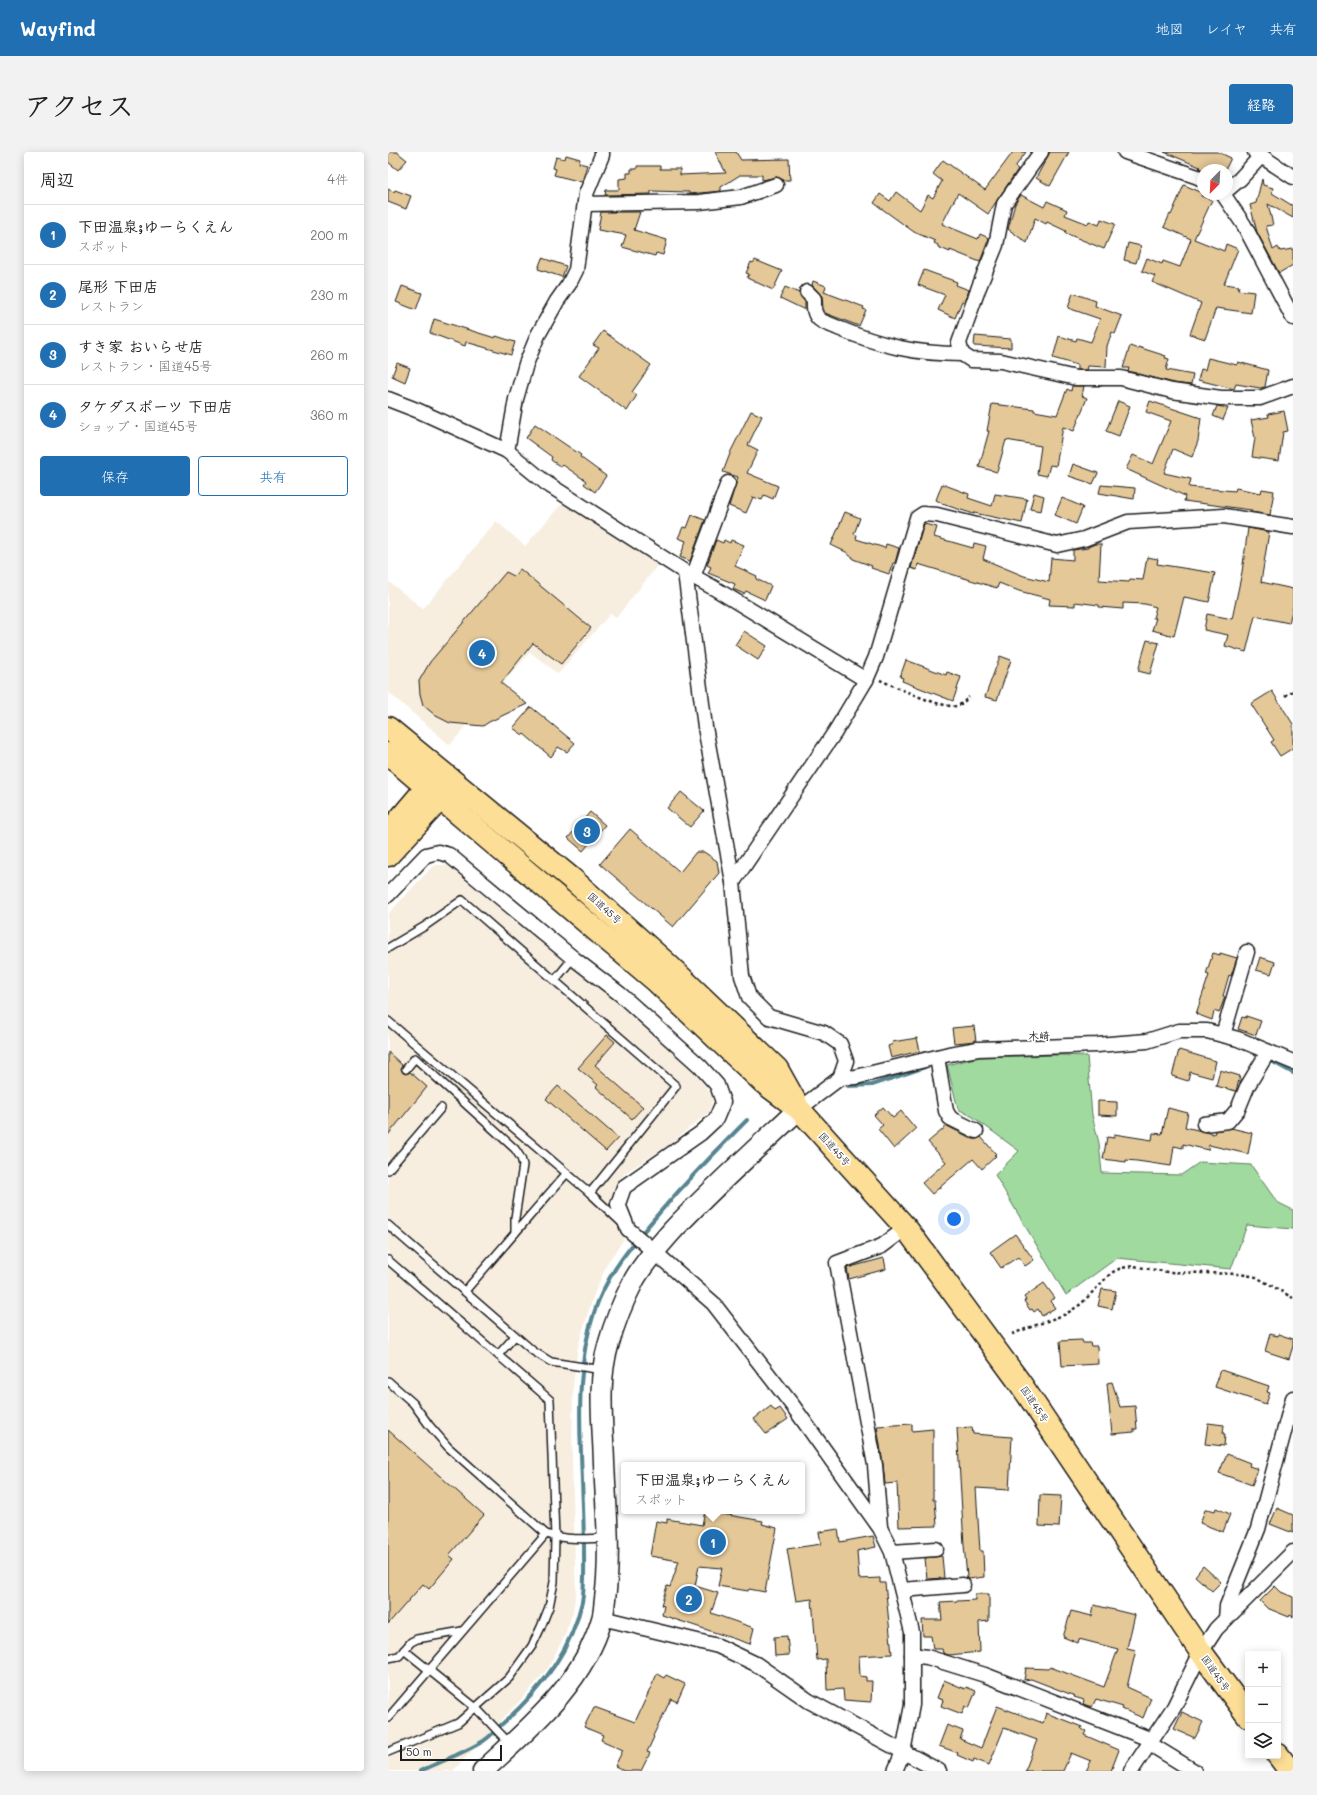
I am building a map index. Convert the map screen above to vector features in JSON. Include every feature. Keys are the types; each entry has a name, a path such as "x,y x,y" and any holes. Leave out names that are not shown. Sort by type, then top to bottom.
{"highway":[{"name":"国道45号","path":"388,728 572,879 673,970 777,1069 799,1109"},
{"name":"国道45号","path":"388,754 655,980 763,1082 799,1109 906,1228 1020,1383 1201,1652 1245,1712"},
{"path":"388,856 434,793 448,777"},
{"path":"388,833 434,793"},
{"path":"1281,1759 1290,1771"}],"street":[{"path":"507,451 516,399 526,364 538,334 576,270 586,194 602,152"},
{"path":"962,354 959,342 979,286 996,245 1004,204 1042,152"},
{"path":"1125,152 1197,177"},
{"path":"1233,185 1240,179 1258,154 1293,177"},
{"path":"585,204 699,202 741,197 776,185"},
{"path":"1227,200 1244,225 1293,318"},
{"path":"807,292 814,299 814,311 819,320 861,338 899,349 932,354 962,354 971,360 1001,361 1076,378 1121,378 1172,391 1221,398 1260,398 1293,386"},
{"path":"388,399 419,411 507,451 546,482 689,574 867,678"},
{"path":"483,1771 549,1709 571,1681 588,1650 602,1618 607,1582 608,1538 602,1413 603,1370 607,1347 620,1311 634,1280 655,1251 711,1191 799,1109 840,1078 846,1061 840,1044 824,1033 769,1017 749,997 742,976 733,882 705,727 689,574 728,483"},
{"path":"733,882 835,732 867,678 876,657 912,530 917,518 923,514 937,514 1057,545 1084,540 1128,522 1224,516 1293,527"},
{"path":"388,896 426,855 438,852 449,855 573,958 620,994 700,1066 717,1085 723,1102 716,1119 701,1133 624,1187 618,1204 628,1229 713,1303 793,1406 880,1528 892,1552 912,1632 912,1705 903,1752 895,1771"},
{"path":"1224,1035 1247,952"},
{"path":"840,1078 856,1077 937,1057 978,1049 1097,1045 1147,1041 1179,1030 1207,1031 1224,1035 1293,1062"},
{"path":"1204,1124 1228,1121 1238,1109 1247,1087 1268,1052"},
{"path":"937,1057 946,1111 950,1118 976,1130"},
{"path":"880,1528 875,1465 837,1263 882,1246 906,1228"},
{"path":"1226,1619 1227,1606 1258,1529 1293,1398"},
{"path":"892,1552 936,1549"},
{"path":"1131,1771 1174,1707 1201,1652 1216,1629 1293,1552"},
{"path":"902,1590 963,1585"},
{"path":"602,1618 718,1646 756,1664 809,1701 939,1771"},
{"path":"912,1655 927,1657 985,1675 1151,1742 1194,1771"}],"lane":[{"path":"388,948 425,926 462,900 676,1086 590,1193"},
{"path":"555,980 573,958"},
{"path":"388,1021 590,1193 628,1229"},
{"path":"406,1068 415,1058 515,1149 521,1158 523,1165 515,1218 515,1233"},
{"path":"388,1170 441,1108"},
{"path":"464,1291 566,1174"},
{"path":"388,1225 533,1351 551,1362 603,1370"},
{"path":"388,1260 550,1400 555,1537 554,1582 549,1607 532,1646 509,1678 458,1723 388,1752"},
{"path":"498,1355 515,1336"},
{"path":"388,1381 413,1403 429,1426 448,1447 546,1534 555,1537 582,1539 608,1538"},
{"path":"388,1718 546,1534"},
{"path":"388,1658 398,1656 411,1642 462,1631"},
{"path":"404,1650 476,1708 511,1745"}],"path":[{"path":"867,678 949,706 958,706 969,697"},
{"path":"1285,696 1293,691"},
{"path":"1012,1334 1066,1314 1081,1304 1111,1273 1121,1268 1133,1266 1167,1272 1240,1274 1256,1277 1293,1298"}],"shaded area":[{"path":"565,500 658,565 616,618 610,614 558,674 530,652 450,745 388,692 388,581 423,609 496,521 525,546"},
{"path":"436,865 447,865 458,871 584,971 681,1053 713,1097 709,1112 667,1146 625,1173 615,1186 611,1212 613,1222 626,1236 608,1262 594,1294 578,1346 573,1386 572,1463 576,1591 573,1612 564,1637 548,1668 528,1692 453,1771 388,1771 388,914 431,868"}],"green space":[{"path":"1063,1055 1087,1056 1092,1115 1099,1143 1102,1173 1181,1175 1200,1162 1251,1165 1277,1202 1293,1210 1293,1229 1247,1225 1231,1269 1117,1258 1066,1295 995,1175 1019,1151 973,1117 958,1109 947,1065 979,1057"}],"building":[{"path":"388,152 397,152 407,160 398,170 388,162"},
{"path":"715,152 736,152 741,160 789,159 790,180 783,180 777,177 762,180 762,175 740,175 721,187 721,191 689,194 689,192 651,191 651,194 605,195 606,190 619,190 619,179 627,178 627,173 631,173 631,169 637,169 637,166 660,166 660,169 680,169 680,175 726,173"},
{"path":"1013,152 1026,152 1015,167 1018,169 988,214 958,193 942,224 978,239 980,234 989,238 980,262 950,250 950,252 938,247 938,245 934,243 935,241 914,232 874,203 880,194 890,201 896,192 920,210 928,195 933,198 942,181 933,174 943,160 985,190"},
{"path":"1050,152 1069,152 1050,186 1036,178"},
{"path":"1164,152 1218,152 1231,158 1228,164 1197,164 1197,166"},
{"path":"566,155 580,159 579,163 587,165 582,182 554,175 556,169 553,168 556,157 565,159"},
{"path":"1262,179 1263,185 1273,188 1272,193 1293,206 1293,218 1268,204 1273,225 1266,226 1273,250 1278,247 1280,251 1293,249 1293,265 1279,273 1257,232 1250,205 1256,203"},
{"path":"1184,185 1197,190 1197,200 1212,200 1194,239 1224,251 1226,244 1238,249 1224,284 1239,286 1238,290 1254,292 1251,313 1216,308 1205,339 1190,334 1201,303 1152,282 1155,276 1142,271 1147,258 1162,264 1163,261 1180,267 1191,239 1164,227 1170,214 1171,215"},
{"path":"388,189 411,196 406,209 388,202"},
{"path":"1021,195 1044,207 1047,201 1067,210 1065,215 1088,224 1089,221 1099,225 1101,219 1115,224 1104,249 1065,233 1066,231 1047,222 1046,224 1035,218 1027,243 1008,229 1015,204"},
{"path":"601,212 640,212 634,230 667,240 663,255 656,253 655,256 622,247 626,235 598,230"},
{"path":"1128,243 1141,246 1136,263 1124,260"},
{"path":"542,258 566,266 562,277 538,269"},
{"path":"755,260 782,271 773,290 747,278 749,274 746,273 751,262 753,263"},
{"path":"924,270 957,282 956,285 969,290 965,302 962,301 955,318 938,310 945,295 918,285"},
{"path":"813,281 826,286 824,292 864,307 863,309 866,310 859,326 825,313 822,296 812,285"},
{"path":"402,286 422,293 416,310 396,302"},
{"path":"785,287 799,293 805,302 805,310 780,298"},
{"path":"1073,293 1096,301 1095,306 1122,316 1115,334 1112,332 1107,346 1106,367 1088,366 1087,370 1077,370 1077,365 1053,358 1059,336 1076,341 1077,338 1091,342 1100,319 1068,308"},
{"path":"434,319 495,338 496,336 515,342 511,355 466,342 465,346 430,333"},
{"path":"603,331 651,365 632,392 637,395 627,411 579,376 599,348 593,345"},
{"path":"975,336 1011,339 1011,348 974,346"},
{"path":"1130,346 1166,356 1165,358 1169,359 1166,370 1193,375 1191,385 1174,383 1128,371 1129,368 1123,368"},
{"path":"1208,358 1237,365 1238,362 1268,370 1265,387 1260,388 1236,384 1234,389 1198,380 1201,369 1205,370"},
{"path":"397,363 410,368 405,382 392,376"},
{"path":"1072,386 1084,386 1082,396 1087,398 1074,431 1063,427 1056,466 1050,465 1047,476 1037,474 1041,446 1006,440 997,472 979,467 989,431 987,431 992,404 1034,409 1034,411 1057,415 1067,389 1071,391"},
{"path":"1118,401 1130,406 1119,436 1106,431"},
{"path":"1150,401 1201,418 1198,441 1192,457 1173,449 1164,473 1191,479 1189,487 1235,491 1236,488 1261,493 1262,489 1274,491 1270,515 1251,512 1251,510 1184,501 1185,496 1126,469 1133,455 1153,464 1171,421 1146,412"},
{"path":"1217,406 1228,408 1223,420 1213,416"},
{"path":"751,411 762,416 748,445 758,450 747,473 778,486 773,499 764,495 762,500 753,497 746,513 729,506 738,477 723,472 731,451"},
{"path":"1284,411 1288,431 1283,432 1279,461 1252,457 1255,438 1251,420 1269,417 1268,414"},
{"path":"535,424 581,455 580,457 606,476 595,492 584,484 586,481 563,465 561,467 551,460 552,457 526,438"},
{"path":"1073,464 1098,473 1093,484 1069,476"},
{"path":"942,484 969,494 968,498 992,506 995,494 1027,499 1022,523 974,514 942,504 936,500"},
{"path":"1101,485 1135,488 1134,499 1099,493"},
{"path":"1034,493 1044,496 1041,511 1030,509"},
{"path":"1062,498 1083,507 1076,524 1055,515"},
{"path":"845,512 860,518 854,534 857,535 856,539 885,548 886,544 899,548 895,563 893,563 889,574 871,568 872,566 853,559 853,557 848,555 848,553 831,545"},
{"path":"692,515 705,520 690,561 680,557 686,541 678,538 683,527 687,528"},
{"path":"924,524 937,527 934,537 973,548 974,543 986,546 983,559 1024,576 1049,582 1051,558 1073,560 1073,550 1088,548 1095,544 1101,544 1099,580 1129,582 1130,579 1143,580 1147,557 1158,559 1157,564 1215,573 1209,602 1184,597 1174,636 1152,630 1156,618 1153,618 1156,607 1145,604 1123,603 1123,609 1099,607 1099,605 1075,602 1075,606 1049,605 1050,599 1019,591 999,583 997,588 918,564 917,570 911,568"},
{"path":"1248,528 1269,532 1261,582 1293,589 1293,607 1289,623 1255,616 1246,652 1225,646 1228,635 1204,630 1207,614 1232,619 1242,572"},
{"path":"716,540 723,543 724,540 730,543 731,540 744,545 735,566 757,576 756,579 771,586 765,600 746,591 744,594 733,589 735,584 708,573 711,567 707,565"},
{"path":"520,569 591,628 561,664 533,643 501,683 527,704 483,726 450,723 436,716 423,705 419,681 430,662 506,572 514,576"},
{"path":"744,631 767,646 758,660 735,645"},
{"path":"1147,640 1159,643 1150,674 1138,671"},
{"path":"1000,656 1011,660 997,700 985,697"},
{"path":"906,660 946,675 947,672 961,677 953,701 902,681 903,678 900,677"},
{"path":"1272,691 1293,724 1293,748 1280,756 1271,742 1274,740 1251,704"},
{"path":"531,707 575,743 567,752 558,747 551,757 524,734 523,735 513,728"},
{"path":"681,792 704,811 690,827 667,808"},
{"path":"590,812 605,825 583,851 568,838"},
{"path":"630,829 680,872 696,852 704,852 717,861 719,873 673,927 600,864"},
{"path":"1213,953 1220,955 1220,953 1237,958 1231,976 1229,975 1223,996 1225,997 1219,1013 1214,1011 1212,1020 1196,1014 1209,975 1206,974"},
{"path":"1260,957 1275,962 1271,974 1256,970"},
{"path":"1246,1016 1261,1021 1256,1035 1238,1029 1242,1017 1246,1018"},
{"path":"974,1026 976,1041 954,1043 952,1028"},
{"path":"607,1035 615,1042 595,1065 643,1107 632,1119 596,1087 598,1085 578,1068"},
{"path":"917,1038 920,1051 891,1058 888,1046 893,1044 892,1042"},
{"path":"1179,1050 1216,1061 1212,1078 1190,1072 1188,1081 1172,1076"},
{"path":"388,1052 402,1065 401,1069 403,1073 406,1074 410,1072 427,1087 388,1135"},
{"path":"1220,1070 1240,1076 1236,1091 1216,1086"},
{"path":"558,1086 618,1138 606,1151 546,1099"},
{"path":"1098,1101 1117,1102 1117,1116 1098,1115"},
{"path":"883,1107 893,1118 901,1111 916,1129 894,1149 878,1129 883,1125 874,1115"},
{"path":"1168,1108 1188,1113 1185,1127 1214,1134 1215,1131 1231,1128 1252,1133 1248,1154 1209,1145 1208,1150 1183,1144 1183,1148 1174,1146 1171,1166 1137,1161 1126,1160 1126,1162 1103,1159 1107,1137 1114,1138 1114,1134 1152,1140 1153,1133 1162,1134"},
{"path":"947,1126 973,1139 981,1137 996,1154 994,1155 996,1156 982,1169 973,1159 932,1194 922,1183 946,1162 928,1142"},
{"path":"1015,1234 1034,1260 1025,1266 1018,1257 1001,1268 990,1252"},
{"path":"884,1258 886,1269 849,1279 847,1268"},
{"path":"1044,1283 1055,1298 1050,1301 1055,1308 1042,1316 1038,1309 1034,1312 1032,1309 1030,1310 1024,1301 1026,1300 1024,1297"},
{"path":"1102,1289 1116,1291 1112,1309 1098,1306"},
{"path":"1270,1334 1277,1336 1278,1334 1293,1339 1293,1346 1289,1359 1265,1351"},
{"path":"1082,1340 1083,1343 1090,1343 1091,1346 1097,1346 1098,1364 1062,1366 1060,1341"},
{"path":"1221,1370 1269,1386 1267,1392 1270,1393 1266,1404 1215,1387"},
{"path":"1112,1382 1120,1407 1135,1406 1137,1429 1134,1429 1134,1432 1112,1434 1107,1383"},
{"path":"771,1406 775,1411 780,1408 788,1419 766,1434 754,1419"},
{"path":"1208,1423 1224,1425 1224,1446 1205,1444"},
{"path":"912,1424 912,1431 933,1429 933,1500 935,1500 937,1526 899,1527 897,1483 885,1484 877,1426"},
{"path":"972,1427 973,1434 1012,1437 1009,1490 976,1488 980,1551 983,1551 984,1577 969,1579 967,1577 964,1545 957,1428"},
{"path":"388,1430 484,1515 449,1555 454,1559 429,1589 423,1584 388,1624"},
{"path":"1227,1454 1250,1463 1249,1466 1258,1469 1252,1485 1219,1473"},
{"path":"1040,1495 1061,1496 1059,1527 1039,1526"},
{"path":"1216,1508 1230,1514 1223,1532 1200,1523 1205,1510 1208,1509 1215,1511"},
{"path":"1277,1508 1293,1515 1293,1533 1270,1524"},
{"path":"704,1514 722,1514 763,1521 762,1524 777,1528 765,1592 718,1586 722,1568 699,1566 695,1586 718,1593 711,1613 754,1628 750,1644 662,1615 664,1606 661,1605 667,1586 670,1587 679,1561 650,1556 656,1521 667,1523 667,1519 702,1525"},
{"path":"838,1529 840,1542 873,1536 876,1547 857,1551 859,1579 880,1578 880,1583 885,1583 892,1654 859,1656 860,1676 866,1677 866,1681 872,1681 871,1702 844,1700 843,1689 827,1690 826,1659 817,1660 812,1599 796,1601 787,1549 821,1544 819,1532"},
{"path":"942,1556 944,1578 927,1579 925,1558"},
{"path":"1203,1566 1221,1582 1212,1591 1195,1576"},
{"path":"1275,1586 1281,1592 1293,1597 1293,1617 1290,1615 1289,1617 1267,1608 1260,1601"},
{"path":"975,1594 989,1594 989,1621 979,1622 980,1652 949,1655 943,1653 942,1649 933,1649 931,1636 923,1636 922,1620 942,1620 940,1602 975,1600"},
{"path":"1094,1605 1135,1615 1127,1648 1136,1650 1127,1687 1151,1698 1143,1718 1122,1709 1123,1707 1096,1699 1092,1707 1083,1704 1084,1700 1074,1697 1075,1696 1031,1679 1024,1680 1026,1668 1048,1669 1050,1667 1104,1687 1118,1649 1079,1639 1078,1643 1063,1637 1071,1611 1092,1616"},
{"path":"787,1636 789,1655 775,1656 774,1637"},
{"path":"657,1674 664,1678 666,1675 685,1684 677,1702 671,1699 653,1736 654,1737 647,1752 650,1753 641,1771 625,1771 615,1766 623,1750 601,1740 603,1735 584,1727 594,1707 635,1722"},
{"path":"944,1680 965,1689 966,1687 976,1691 969,1708 965,1706 962,1714 941,1706 943,1700 937,1698"},
{"path":"997,1706 1043,1723 1046,1713 1082,1727 1081,1729 1086,1731 1084,1735 1119,1750 1111,1771 1086,1771 1091,1761 1071,1753 1063,1771 1025,1771 1037,1740 1004,1728 989,1765 974,1759 973,1762 957,1755 958,1753 939,1746 947,1725 963,1731 960,1739 981,1748"},
{"path":"1182,1712 1203,1722 1195,1738 1174,1729"}],"waterway":[{"path":"1266,1058 1293,1073"},
{"path":"848,1086 872,1085 925,1067"},
{"path":"420,1771 465,1751 489,1737 528,1699 552,1670 562,1654 577,1620 584,1590 580,1400 585,1347 594,1313 599,1299 613,1272 650,1223 681,1188 747,1120"}],"place":[{"name":"タケダスポーツ 下田店","path":"482,653"},
{"name":"すき家 おいらせ店","path":"587,831"},
{"name":"下田温泉;ゆーらくえん","path":"713,1542"},
{"name":"尾形 下田店","path":"689,1599"}],"district":[{"name":"木崎","path":"1039,1036"}]}
